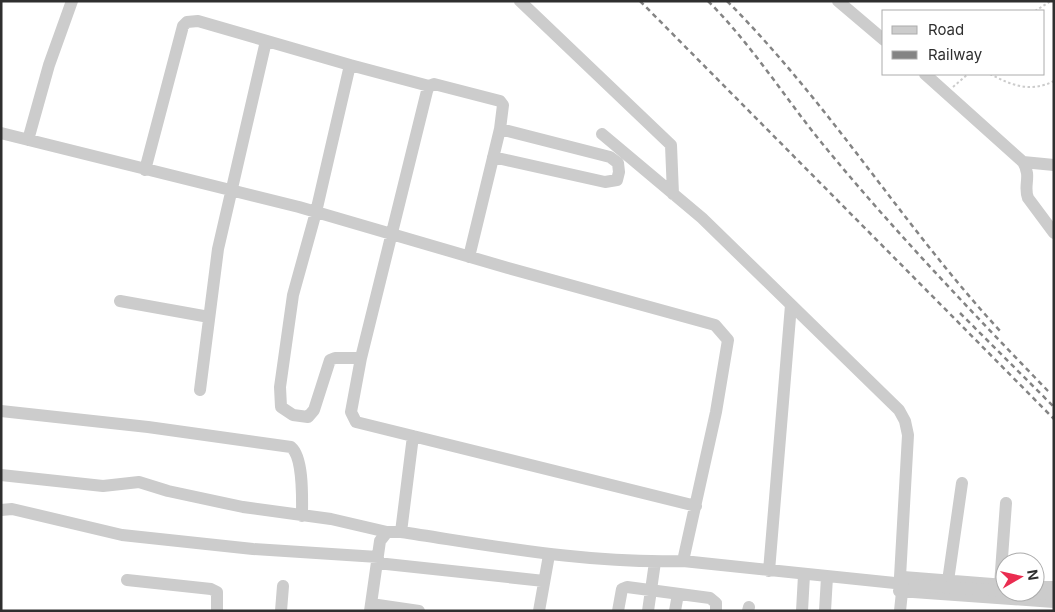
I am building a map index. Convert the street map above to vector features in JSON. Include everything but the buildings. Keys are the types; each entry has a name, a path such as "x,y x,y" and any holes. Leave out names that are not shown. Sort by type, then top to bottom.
{"street":[{"path":"28,140 49,65 72,1"},
{"path":"520,1 671,145 673,194"},
{"path":"838,1 882,38"},
{"path":"145,170 183,26 187,22 198,21 429,86 439,84 500,100 504,105 500,129 469,257"},
{"path":"200,390 218,249 266,41"},
{"path":"350,65 316,212 293,295 280,387 281,407 293,415 308,417 314,410 330,360 335,358 361,358"},
{"path":"926,75 948,92 1023,162 1029,175 1026,194 1054,233"},
{"path":"429,86 361,358 352,416 356,422 696,506"},
{"path":"493,157 605,182 617,180 619,172 618,163 610,157 500,129"},
{"path":"1,133 316,212 469,257 715,325 728,340 716,412 683,562"},
{"path":"602,134 702,218 899,410 905,421 908,435 900,577"},
{"path":"1023,162 1054,165"},
{"path":"120,302 209,318"},
{"path":"768,571 791,305"},
{"path":"1,411 148,427 290,447 298,458 302,516"},
{"path":"400,532 413,436"},
{"path":"1,475 103,486 139,482 168,492 302,516 331,519 387,532 400,532 549,555 683,562 914,585 995,586"},
{"path":"948,581 962,483"},
{"path":"1003,552 1006,502"},
{"path":"1,510 12,509 122,535 377,560 544,581"},
{"path":"387,532 380,541 370,607 419,611"},
{"path":"539,611 549,555"},
{"path":"648,611 655,562"},
{"path":"802,611 804,575"},
{"path":"826,611 827,577"},
{"path":"863,581 900,577 995,585"},
{"path":"127,580 211,589 217,592 219,597 217,611"},
{"path":"863,581 902,592 992,605 1020,602"},
{"path":"281,611 283,586"},
{"path":"618,611 622,589 627,586 710,598 716,603 716,611"},
{"path":"900,611 902,592"},
{"path":"675,611 678,594"}],"path":[{"path":"1037,10 1051,1"},
{"path":"948,92 967,75"},
{"path":"992,75 1022,87 1036,87 1054,81"}],"railway":[{"path":"640,1 1054,419"},
{"path":"708,1 724,17 821,142 875,206 1048,391"},
{"path":"727,1 799,81 932,250 1001,332"},
{"path":"960,313 1054,407"}]}
